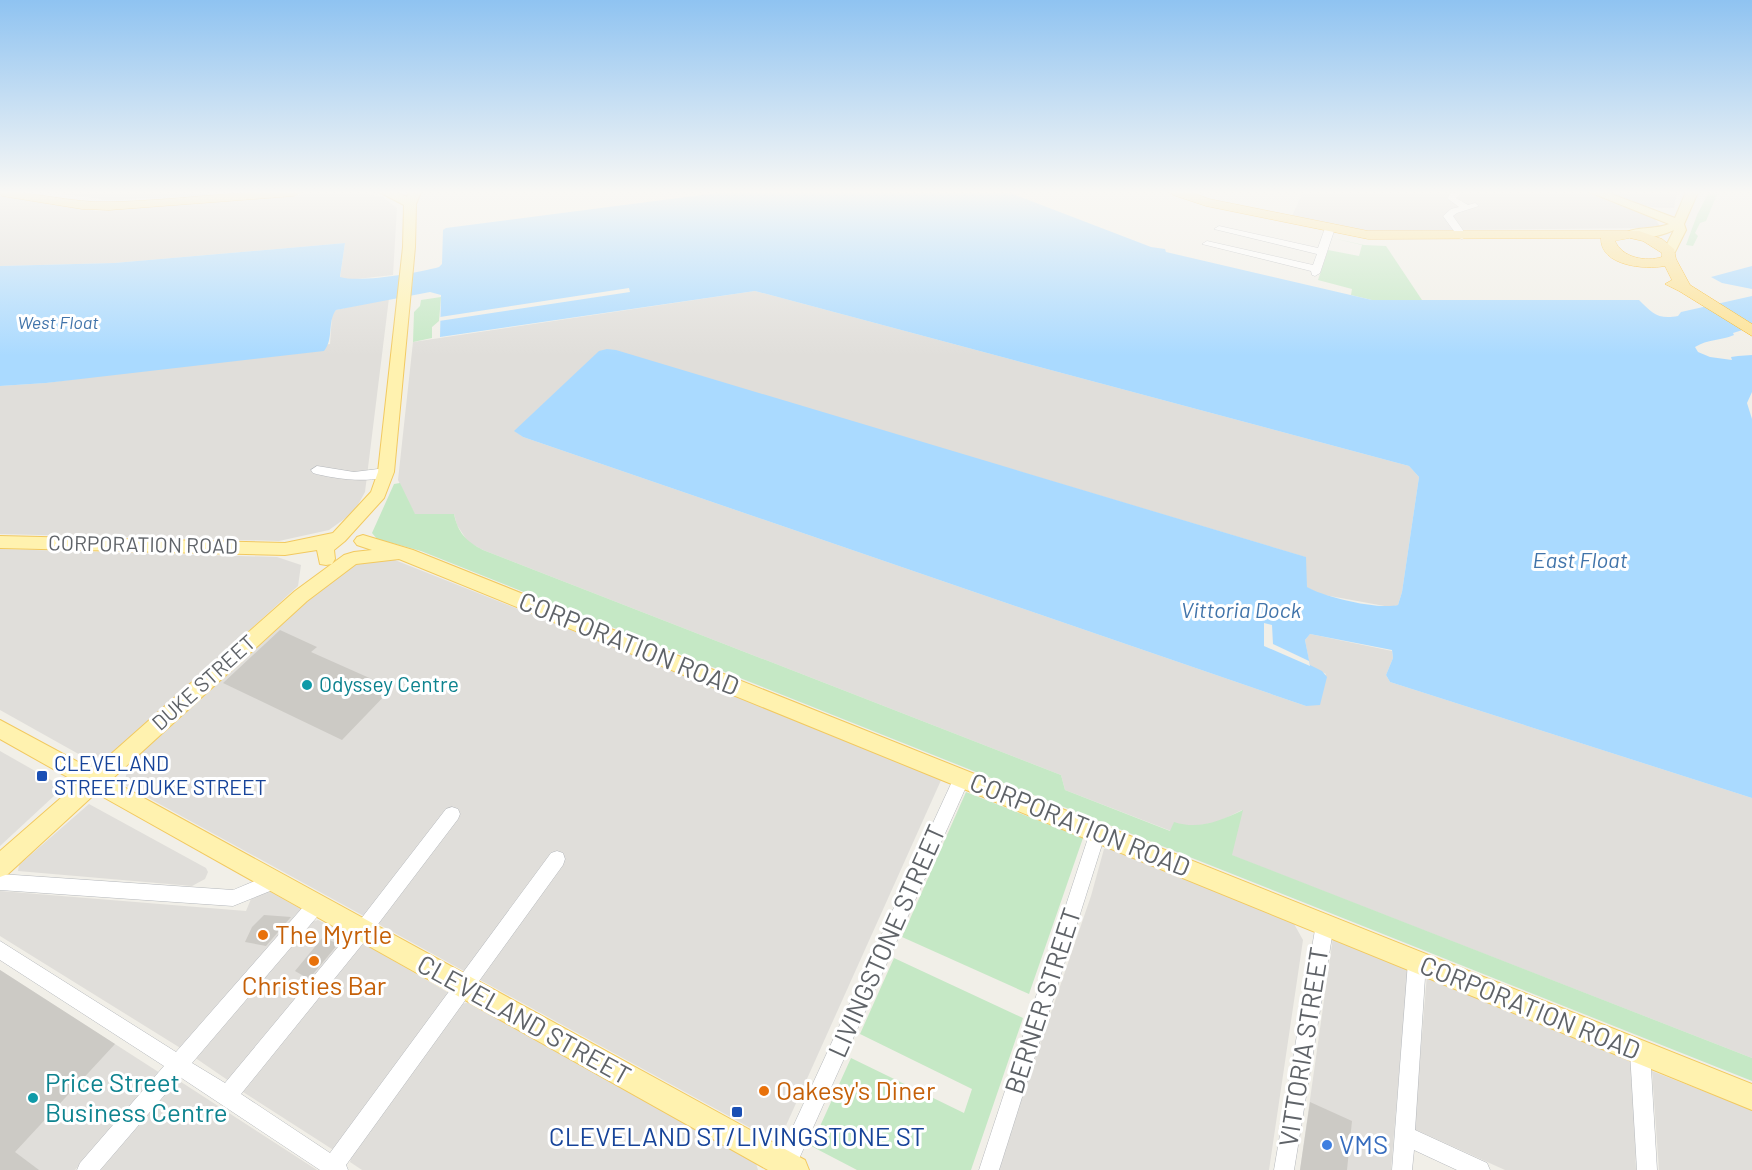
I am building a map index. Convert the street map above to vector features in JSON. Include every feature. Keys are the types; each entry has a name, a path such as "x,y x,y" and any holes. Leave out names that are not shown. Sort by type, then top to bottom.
{"highway":[{"path":"1576,247 1658,264 1669,255"},
{"path":"1609,247 1612,251 1684,288 1750,330"},
{"path":"1659,247 1669,255 1684,288"}],"main road":[{"path":"372,504 362,540 363,549 352,559 336,563 325,558 325,548 372,504 386,472 393,421 400,315 409,247"},
{"path":"1669,255 1673,247"},
{"path":"336,539 351,535 362,540"},
{"name":"CORPORATION ROAD","path":"285,549 336,539"},
{"name":"CORPORATION ROAD","path":"362,540 407,555 1752,1097"},
{"name":"CORPORATION ROAD","path":"0,542 285,549 325,558"},
{"name":"CORPORATION ROAD","path":"352,559 407,555"},
{"name":"DUKE STREET","path":"301,596 325,558"},
{"name":"DUKE STREET","path":"0,866 301,596 352,559"},
{"name":"CLEVELAND STREET","path":"0,729 788,1168"}],"street":[{"path":"1217,247 1315,271 1324,247"},
{"path":"1298,247 1322,252"},
{"path":"317,470 354,476 386,472"},
{"name":"LIVINGSTONE STREET","path":"788,1168 962,778"},
{"path":"227,1096 363,930 452,814"},
{"name":"BERNER STREET","path":"989,1170 1098,832"},
{"path":"0,950 335,1168 557,859"},
{"path":"0,882 233,898 274,881"},
{"path":"87,1170 316,905"},
{"name":"VITTORIA STREET","path":"1284,1170 1325,924"},
{"path":"1402,1170 1417,962"},
{"path":"1640,1052 1647,1170"},
{"path":"1405,1136 1480,1170"}],"shaded area":[{"path":"0,247 303,247 114,263 0,266"},
{"path":"344,247 395,247 393,275 348,280 340,278"},
{"path":"755,291 1409,466 1419,477 1402,592 1398,605 1390,607 1319,594 1306,587 1305,557 1008,468 515,431 523,437 1306,706 1326,674 1310,666 1305,640 1310,634 1392,651 1393,658 1386,675 1390,682 1752,798 1752,1058 1231,855 1242,810 1218,822 1189,827 1174,823 1171,831 1065,790 1061,775 483,550 468,542 457,525 454,514 415,515 398,480 413,342"},
{"path":"389,298 365,492 354,512 329,530 279,541 0,534 0,386 46,383 330,344 332,315 336,310"},
{"path":"0,549 277,557 301,565 298,586 100,766 0,710"},
{"path":"395,560 942,778 784,1130 777,1135 767,1137 123,784 131,762 330,578 364,561"},
{"path":"0,751 58,784 55,795 0,846"},
{"path":"89,804 206,868 208,872 205,879 192,886 18,871 19,865"},
{"path":"1111,847 1293,922 1303,940 1269,1170 997,1170 1091,896 1104,849"},
{"path":"0,891 246,911 251,899 269,891 303,910 182,1049 0,936"},
{"path":"318,920 344,933 345,939 229,1081 194,1057 308,923"},
{"path":"1333,937 1408,966 1391,1170 1300,1170"},
{"path":"365,944 449,993 335,1151 240,1090 353,948"},
{"path":"0,970 160,1073 75,1170 0,1170"},
{"path":"1427,975 1632,1058 1636,1170 1505,1170 1414,1129"},
{"path":"469,1002 755,1160 758,1170 362,1170 350,1162 353,1150 462,1004"},
{"path":"1652,1071 1752,1110 1752,1170 1659,1170"},
{"path":"178,1080 317,1170 97,1170"}],"green space":[{"path":"1362,247 1386,247 1422,300 1372,300 1351,295 1352,289 1318,280 1328,250 1359,256"},
{"path":"441,297 439,321 432,327 432,338 413,342 414,312 420,306 421,300"},
{"path":"400,483 415,514 454,514 464,536 483,550 1061,775 1065,790 1170,831 1174,822 1201,825 1218,821 1243,810 1232,855 1752,1058 1752,1081 421,551 377,539 372,533 394,484"},
{"path":"966,792 1083,838 1029,994 902,937"},
{"path":"894,958 1023,1018 971,1170 857,1170 811,1146 851,1058 964,1113 972,1089 860,1034"}],"water":[{"name":"East Float","path":"303,247 344,247 340,277 349,279 418,272 439,267 442,264 443,247 1150,247 1372,300 1639,300 1656,314 1671,317 1678,316 1681,312 1752,296 1752,327 1733,333 1734,335 1729,337 1695,347 1698,352 1710,357 1732,360 1731,357 1752,355 1752,392 1747,403 1752,419 1752,798 1390,682 1386,675 1393,658 1392,650 1310,634 1305,640 1310,665 1322,671 1327,677 1320,705 1306,706 523,437 514,431 599,351 616,350 1306,557 1307,587 1351,602 1378,606 1398,605 1402,592 1419,477 1409,466 755,291 440,337 441,295 430,292 336,310 333,315 329,341 324,351 46,383 0,386 0,266 114,263"},
{"path":"1752,266 1752,289 1722,283 1711,277"}],"pier":[{"path":"629,288 630,292 439,321 440,317"},
{"path":"1264,623 1272,625 1273,644 1309,661 1310,666 1264,646"}],"building":[{"name":"Odyssey Centre","path":"280,630 317,647 311,652 392,688 342,740 223,683"},
{"name":"The Myrtle","path":"264,915 291,917 266,946 245,942 252,927"},
{"name":"Christies Bar","path":"323,937 338,944 309,979 295,971"},
{"name":"Price Street Business Centre","path":"0,970 115,1044 15,1152 39,1170 0,1170"},
{"name":"VMS","path":"1310,1102 1352,1121 1347,1170 1300,1170"}],"place":[{"name":"Odyssey Centre","path":"307,685"},
{"name":"CLEVELAND STREET/DUKE STREET","path":"42,776"},
{"name":"The Myrtle","path":"263,935"},
{"name":"Christies Bar","path":"314,961"},
{"name":"Oakesy's Diner","path":"764,1091"},
{"name":"Price Street Business Centre","path":"33,1098"},
{"name":"CLEVELAND ST/LIVINGSTONE ST","path":"737,1112"},
{"name":"VMS","path":"1327,1145"}],"water label":[{"name":"West Float","path":"58,323"},
{"name":"Vittoria Dock","path":"1241,610"}]}
